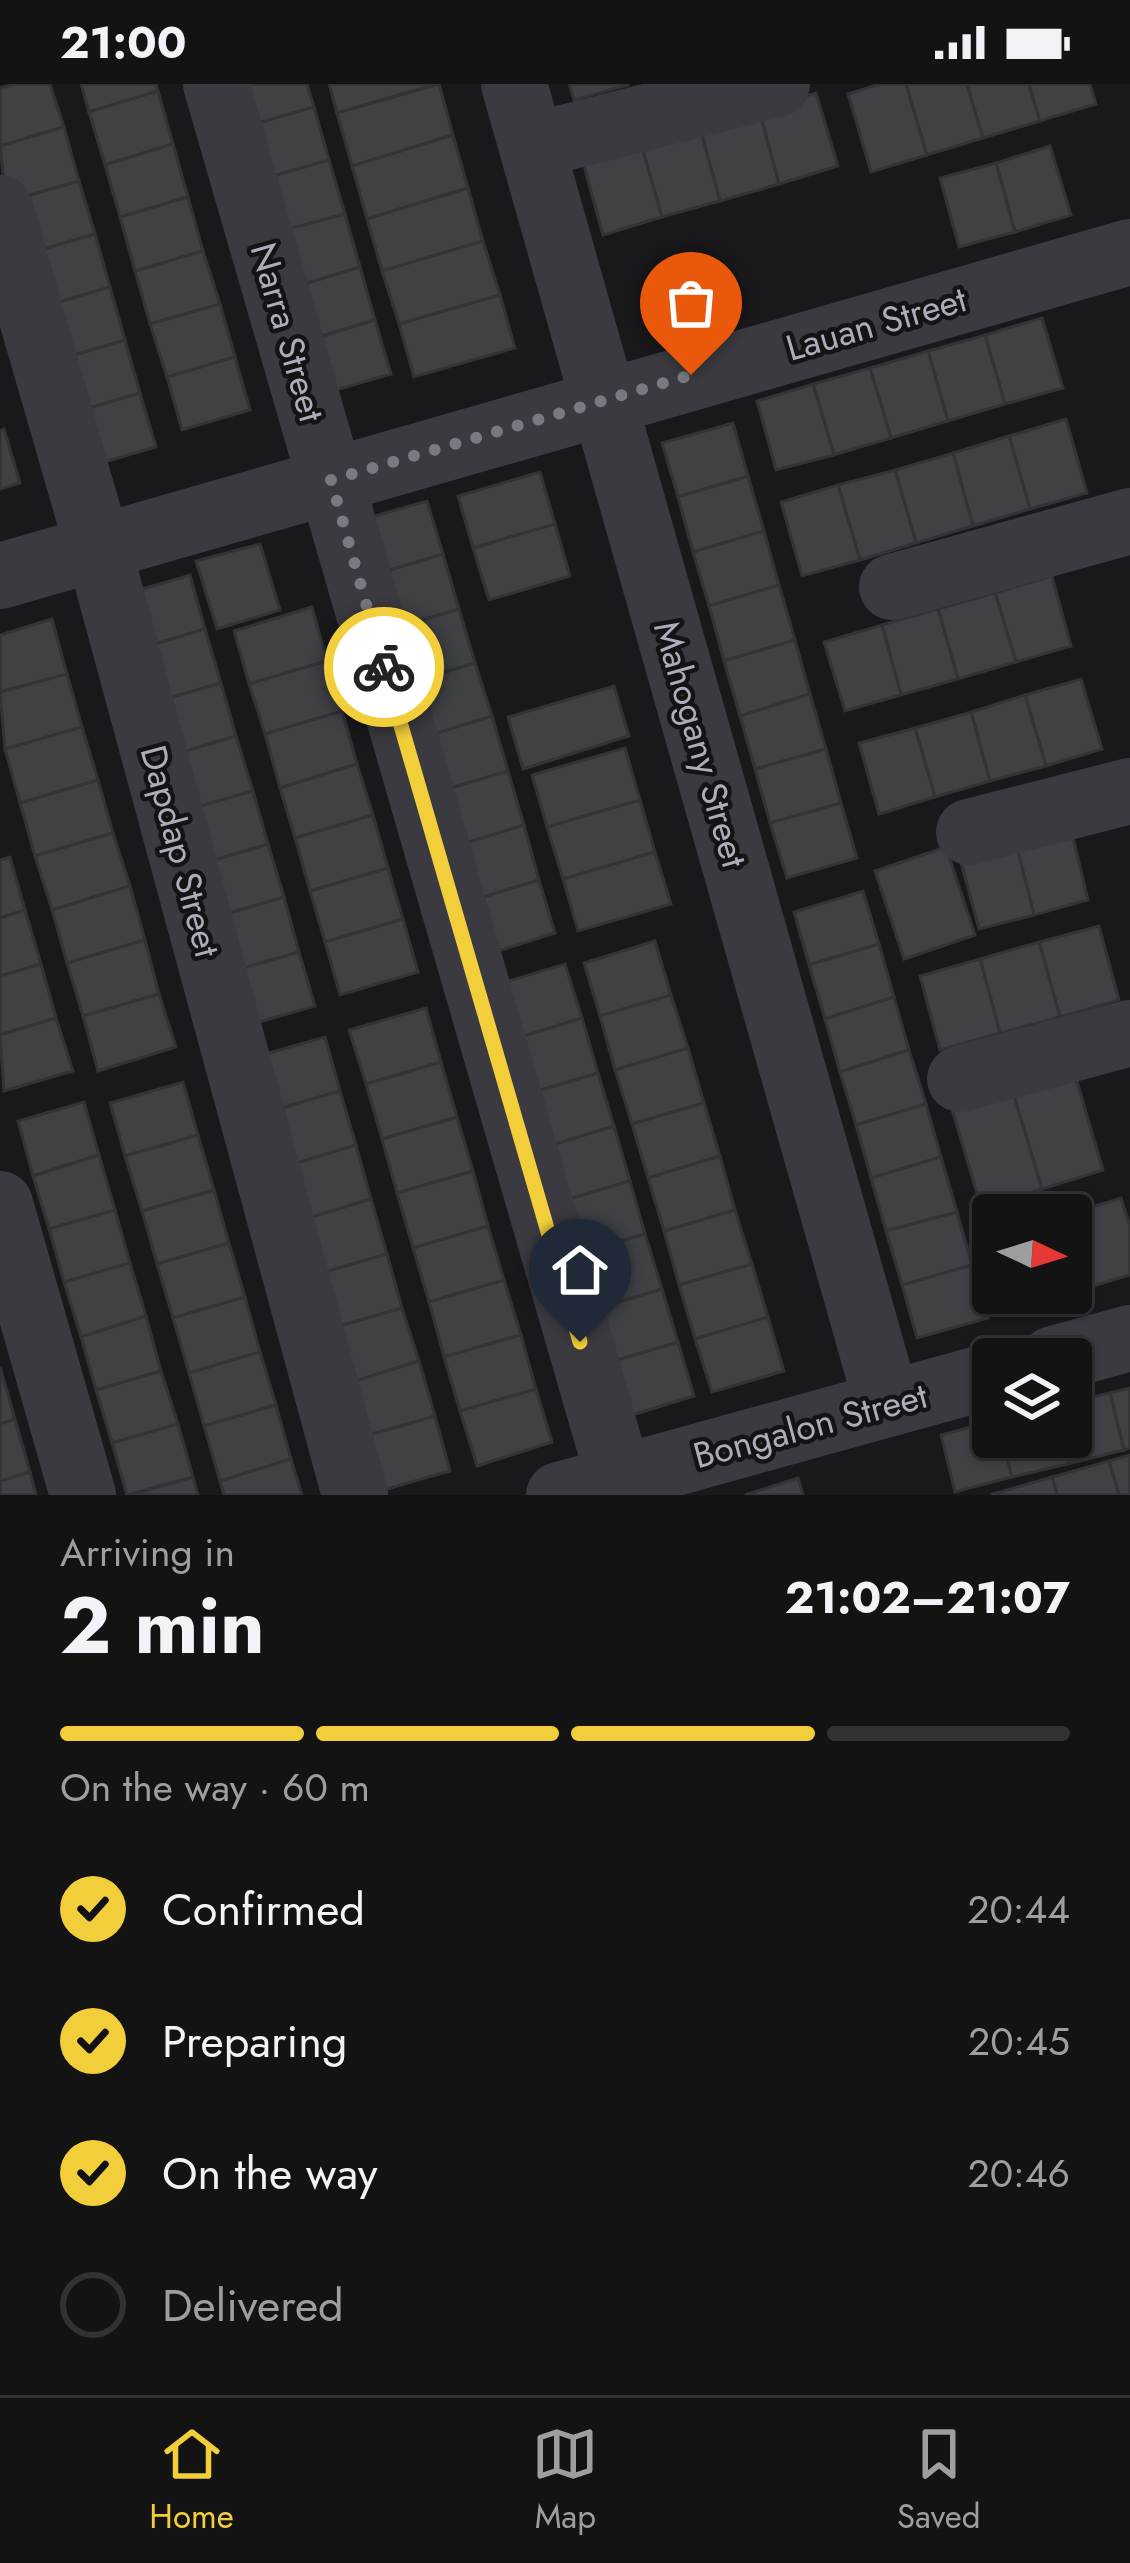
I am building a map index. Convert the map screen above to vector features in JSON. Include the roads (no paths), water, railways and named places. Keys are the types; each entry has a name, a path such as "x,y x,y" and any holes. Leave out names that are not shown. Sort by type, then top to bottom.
{"street":[{"name":"Narra Street","path":"216,84 331,480 589,1487"},
{"name":"Mahogany Street","path":"514,84 887,1403"},
{"path":"532,146 777,84"},
{"name":"Dapdap Street","path":"0,208 98,547 356,1495"},
{"name":"Lauan Street","path":"0,577 1130,252"},
{"path":"892,587 1130,521"},
{"path":"969,832 1130,791"},
{"path":"960,1079 1130,1033"},
{"path":"0,1204 83,1495"},
{"path":"1092,1348 1130,1338"},
{"name":"Bongalon Street","path":"589,1487 972,1381"}]}
